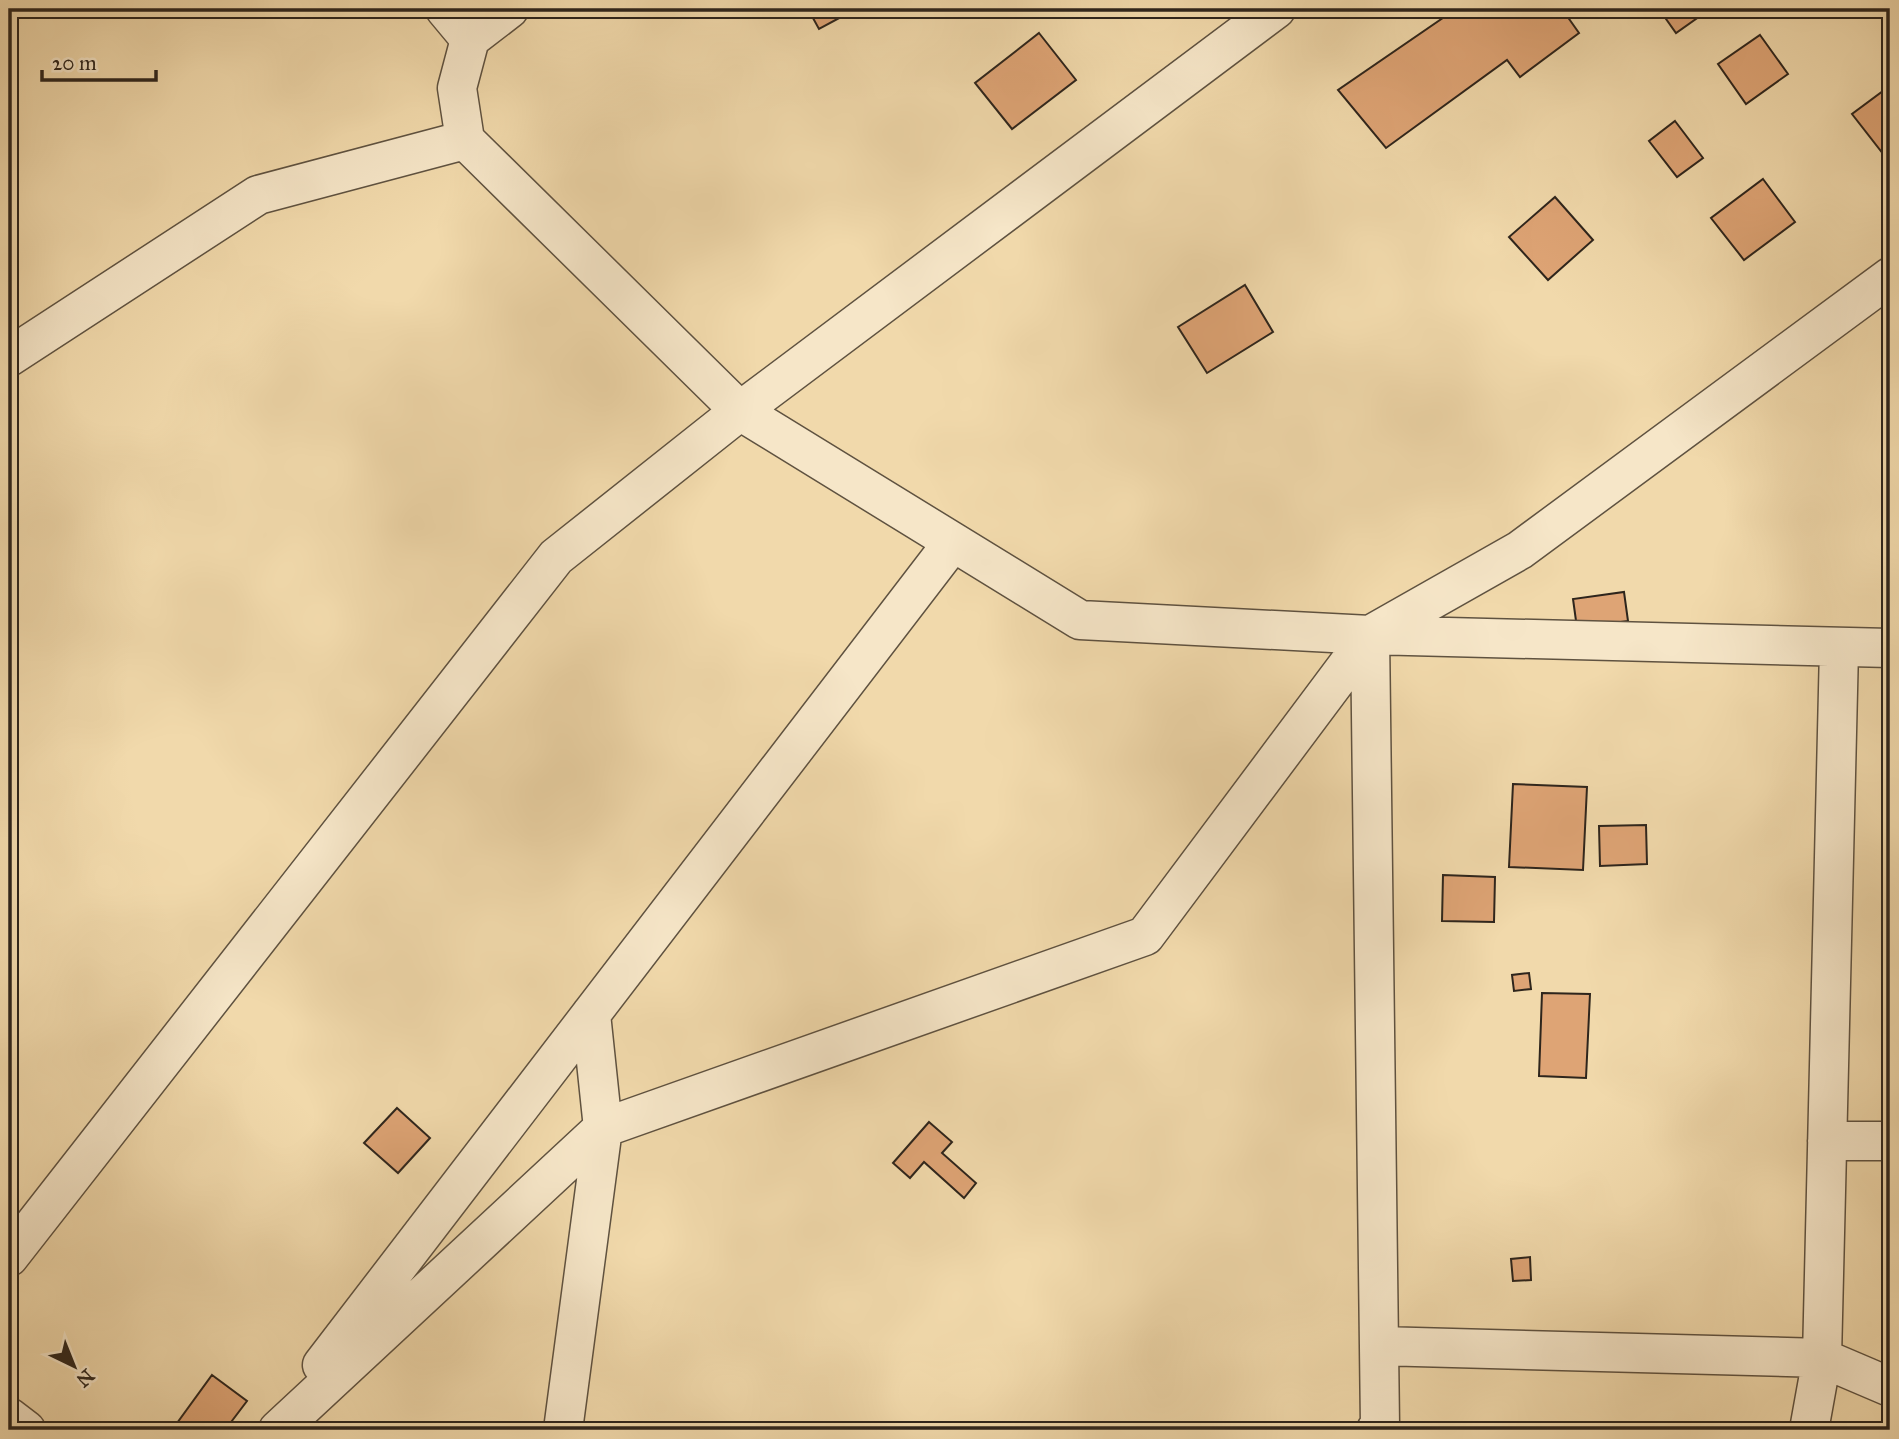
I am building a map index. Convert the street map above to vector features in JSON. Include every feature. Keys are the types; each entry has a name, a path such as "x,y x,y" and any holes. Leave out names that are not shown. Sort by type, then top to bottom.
{"street":[{"path":"445,9 470,39"},
{"path":"509,9 470,39 457,88 465,140 740,411 1080,620 1370,635 1839,649 1890,648"},
{"path":"9,1257 556,557 740,411 1276,9"},
{"path":"9,357 258,194 465,140"},
{"path":"278,1430 603,1128 1145,936 1370,635 1520,550 1890,277"},
{"path":"271,1430 953,541"},
{"path":"1370,635 1380,1426 1376,1430"},
{"path":"1809,1430 1822,1358 1839,649"},
{"path":"564,1430 603,1128 591,1014"},
{"path":"1827,1141 1890,1140"},
{"path":"1379,1346 1822,1358 1890,1387"},
{"path":"9,1417 26,1430"}],"building":[{"path":"808,9 856,9 819,29"},
{"path":"1456,9 1562,9 1579,33 1520,77 1507,60 1386,148 1338,90"},
{"path":"1659,9 1710,9 1676,33"},
{"path":"1039,33 1076,80 1012,129 975,83"},
{"path":"1760,35 1788,74 1746,104 1718,64"},
{"path":"1883,91 1890,101 1890,150 1884,155 1852,114"},
{"path":"1675,121 1703,158 1677,177 1649,141"},
{"path":"1763,179 1795,222 1744,260 1711,218"},
{"path":"1555,197 1593,240 1548,280 1509,237"},
{"path":"1245,285 1273,332 1207,373 1178,327"},
{"path":"1624,592 1628,621 1577,628 1573,599"},
{"path":"1513,784 1587,787 1583,870 1509,867"},
{"path":"1646,825 1647,864 1600,866 1599,826"},
{"path":"1443,875 1495,877 1494,922 1442,921"},
{"path":"1529,973 1531,989 1514,991 1512,975"},
{"path":"1542,993 1590,994 1586,1078 1539,1076"},
{"path":"397,1108 430,1138 398,1173 364,1143"},
{"path":"929,1122 952,1142 942,1153 976,1183 964,1198 924,1162 910,1178 893,1163"},
{"path":"1530,1257 1531,1280 1513,1281 1511,1259"},
{"path":"212,1375 247,1401 225,1430 172,1430"}]}
